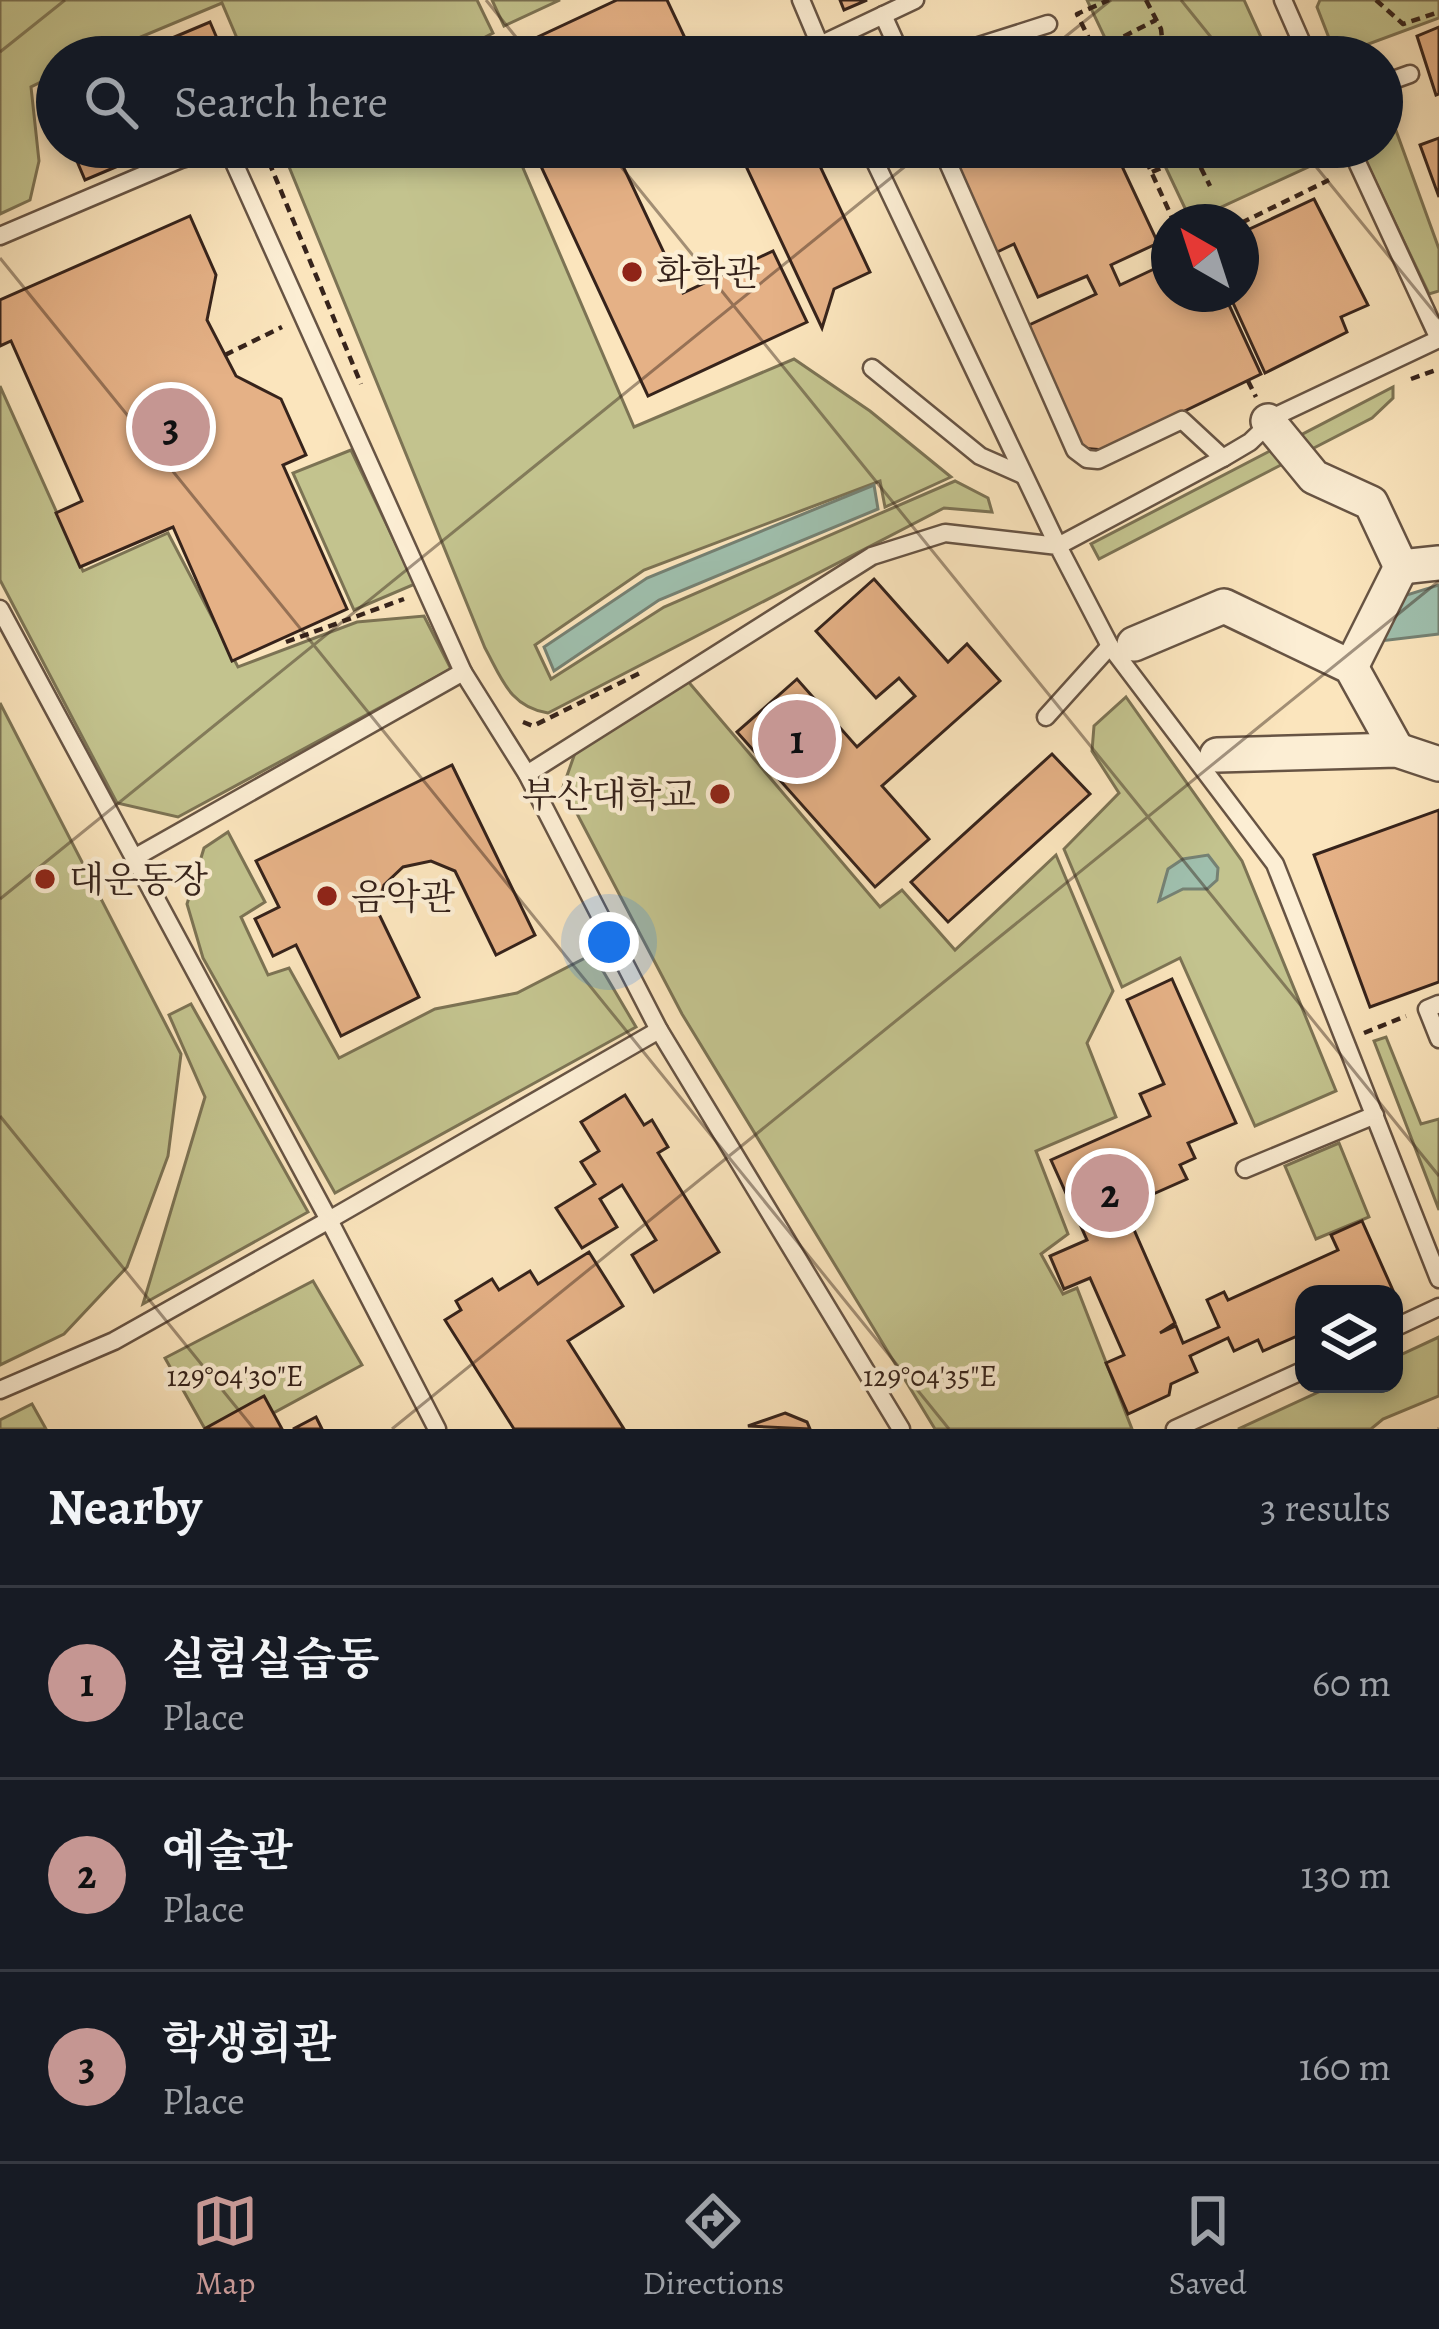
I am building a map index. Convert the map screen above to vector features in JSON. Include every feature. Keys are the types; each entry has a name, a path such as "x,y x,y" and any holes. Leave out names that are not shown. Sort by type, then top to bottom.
{"street":[{"path":"1268,421 1314,477 1371,503 1402,566"},
{"path":"1402,566 1439,563"},
{"path":"1351,667 1402,566"},
{"path":"1122,645 1224,606 1351,667 1397,750"},
{"path":"1217,755 1397,750 1439,764"}],"lane":[{"path":"800,0 816,36"},
{"path":"848,36 915,0"},
{"path":"1283,0 1299,36"},
{"path":"883,15 892,36"},
{"path":"1010,36 1048,24"},
{"path":"1403,76 1410,74"},
{"path":"0,236 160,168"},
{"path":"236,168 464,672 527,774 659,1030 901,1429"},
{"path":"878,168 1058,546 1274,865 1439,1279"},
{"path":"950,168 1075,450 1098,460 1182,420 1223,458"},
{"path":"527,774 872,556 945,533 1058,546 1250,442 1268,421 1439,339 1359,168"},
{"path":"872,368 980,456 1023,475"},
{"path":"0,609 437,1429"},
{"path":"1046,717 1122,645"},
{"path":"134,858 464,672"},
{"path":"1439,1004 1427,1009 1439,1039"},
{"path":"0,1390 114,1341 659,1030"},
{"path":"1245,1169 1376,1114"},
{"path":"1403,1324 1439,1307"},
{"path":"1175,1429 1295,1374"}],"path":[{"path":"1087,36 1077,14 1109,0"},
{"path":"1146,0 1159,36"},
{"path":"1376,0 1403,25 1439,11"},
{"path":"1128,36 1156,20"},
{"path":"271,168 366,396"},
{"path":"1150,168 1166,204"},
{"path":"1152,172 1161,168"},
{"path":"1201,168 1210,186"},
{"path":"1259,214 1328,180"},
{"path":"225,355 303,316"},
{"path":"286,642 427,590"},
{"path":"518,720 533,726 554,719 656,664"},
{"path":"1364,1033 1406,1016"}],"green space":[{"path":"0,0 477,0 493,33 236,36 222,3 143,36 36,36 36,84 31,87 37,168 30,200 0,214"},
{"path":"492,0 560,0 504,26"},
{"path":"1087,0 1244,0 1260,36 1104,36"},
{"path":"1320,0 1439,0 1439,18 1390,36 1328,36 1317,7"},
{"path":"1403,150 1439,249 1439,291 1429,294 1369,168 1403,168"},
{"path":"290,168 523,168 634,427 794,359 870,411 951,477 885,507 880,481 644,570 535,645 551,679 664,607 955,481 988,498 992,512 944,508 548,713 516,698 485,648"},
{"path":"1166,168 1306,168 1228,204 1183,204"},
{"path":"0,386 83,571 168,533 238,667 357,622 424,616 451,669 178,817 117,803 0,580"},
{"path":"1393,387 1393,398 1372,418 1099,559 1091,544"},
{"path":"351,450 415,584 354,610 293,473"},
{"path":"686,679 880,907 902,890 955,950 1056,855 1113,991 1087,1043 1116,1117 1036,1151 1068,1234 1041,1254 1063,1294 1077,1288 1132,1429 935,1429 682,1014 563,787 575,753"},
{"path":"1126,697 1242,861 1336,1091 1255,1126 1180,958 1122,987 1064,849 1119,793 1092,751 1094,726"},
{"name":"대운동장","path":"0,703 181,1054 168,1156 127,1267 64,1334 0,1365"},
{"path":"228,832 265,902 241,917 268,975 289,968 339,1058 435,1009 517,993 593,954 636,1027 335,1193 203,958 187,904 204,848"},
{"path":"191,1004 308,1212 143,1304 205,1097 169,1015"},
{"path":"1386,1037 1421,1124 1439,1119 1439,1210 1374,1041"},
{"path":"1339,1143 1369,1217 1316,1239 1285,1166"},
{"path":"313,1281 362,1365 244,1429 205,1429 165,1358"},
{"path":"1439,1337 1439,1396 1383,1419 1371,1429 1238,1429 1316,1393 1403,1393 1403,1354"},
{"path":"32,1404 46,1429 0,1429 0,1420"}],"shaded area":[{"path":"874,485 878,509 659,600 554,671 544,647 647,578"},
{"path":"1439,585 1439,634 1372,642 1397,598"},
{"path":"1208,855 1218,868 1217,880 1207,889 1183,889 1159,901 1168,869 1183,859"}],"building":[{"path":"617,0 667,0 684,36 540,36"},
{"path":"840,0 867,0 844,10"},
{"path":"210,22 216,36 177,36"},
{"path":"1439,27 1439,94 1436,95 1417,36"},
{"path":"1439,138 1439,197 1420,145"},
{"path":"80,168 113,168 85,180"},
{"name":"화학관","path":"542,168 624,168 683,293 773,251 807,322 648,396"},
{"path":"747,168 821,168 870,272 834,289 822,328"},
{"path":"957,168 1123,168 1151,228 1151,246 1111,265 1120,285 1151,270 1151,312 1232,312 1261,374 1104,450 1081,448 1027,326 1096,294 1087,276 1038,297 1014,244 995,253"},
{"path":"1314,199 1368,305 1341,317 1347,332 1265,373 1237,312 1259,312 1259,225"},
{"path":"190,216 216,275 207,320 236,376 281,399 306,455 283,465 347,609 232,661 173,527 80,567 56,513 82,501 11,341 0,346 0,300"},
{"path":"874,579 948,662 967,644 1000,681 882,786 929,839 875,887 737,732 797,679 857,747 915,696 899,678 876,698 816,631"},
{"path":"1052,754 1090,794 948,922 911,882"},
{"name":"음악관","path":"452,765 535,935 496,955 455,871 431,861 403,867 384,885 377,910 419,997 341,1036 296,945 273,956 255,919 279,907 256,861"},
{"path":"1439,810 1439,982 1370,1007 1314,855"},
{"path":"1172,979 1236,1123 1188,1143 1195,1158 1180,1165 1187,1179 1124,1207 1175,1323 1160,1333 1176,1326 1183,1343 1219,1327 1207,1300 1224,1292 1228,1300 1338,1250 1331,1235 1362,1221 1391,1285 1295,1285 1295,1337 1263,1351 1258,1340 1234,1351 1228,1338 1190,1356 1197,1372 1171,1384 1169,1395 1128,1414 1106,1363 1124,1355 1090,1278 1064,1289 1050,1256 1087,1240 1051,1160 1150,1116 1140,1094 1164,1084 1127,1000"},
{"path":"625,1095 644,1125 652,1120 668,1147 658,1153 719,1252 654,1292 632,1255 656,1240 622,1185 600,1199 617,1227 582,1248 556,1208 595,1184 581,1162 599,1151 581,1122"},
{"path":"589,1252 623,1306 568,1341 624,1429 514,1429 445,1320 461,1310 456,1301 492,1279 499,1290 530,1271 538,1284"},
{"path":"264,1396 282,1429 204,1429"},
{"path":"785,1413 807,1422 810,1429 748,1426"},
{"path":"316,1417 322,1429 293,1429"}],"place":[{"name":"화학관","path":"632,272"},
{"name":"학생회관","path":"171,427"},
{"name":"실험실습동","path":"797,739"},
{"name":"부산대학교","path":"720,794"},
{"name":"대운동장","path":"45,879"},
{"name":"음악관","path":"327,896"},
{"name":"예술관","path":"1110,1193"}]}
